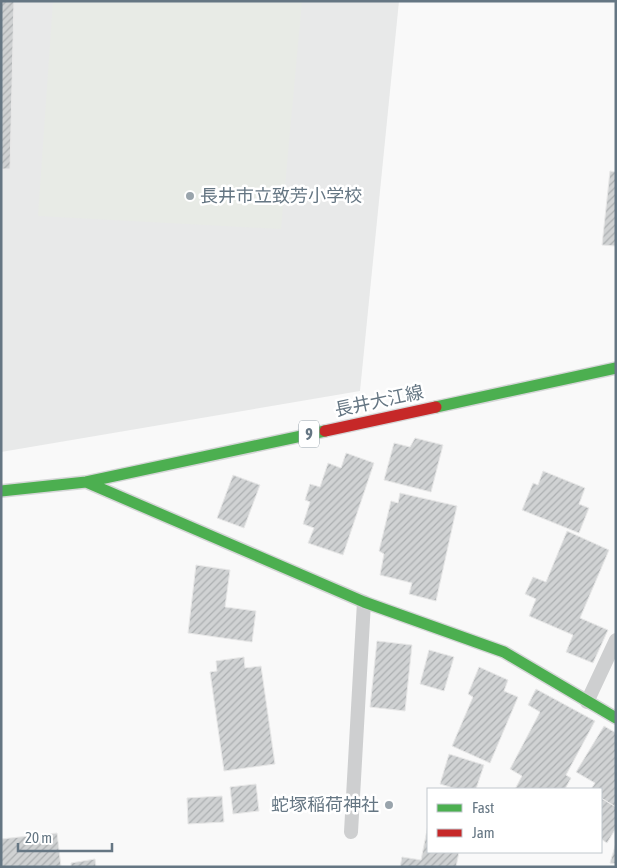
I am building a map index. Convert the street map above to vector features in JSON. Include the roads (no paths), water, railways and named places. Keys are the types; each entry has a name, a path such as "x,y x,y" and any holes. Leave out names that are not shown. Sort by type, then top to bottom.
{"main road":[{"name":"長井大江線","path":"1,491 86,482 616,368"},
{"path":"86,482 364,602 504,652 616,718"}],"lane":[{"path":"351,832 364,602"},
{"path":"587,702 616,640"}],"place":[{"name":"長井市立致芳小学校","path":"190,196"},
{"name":"蛇塚稲荷神社","path":"389,805"}]}
